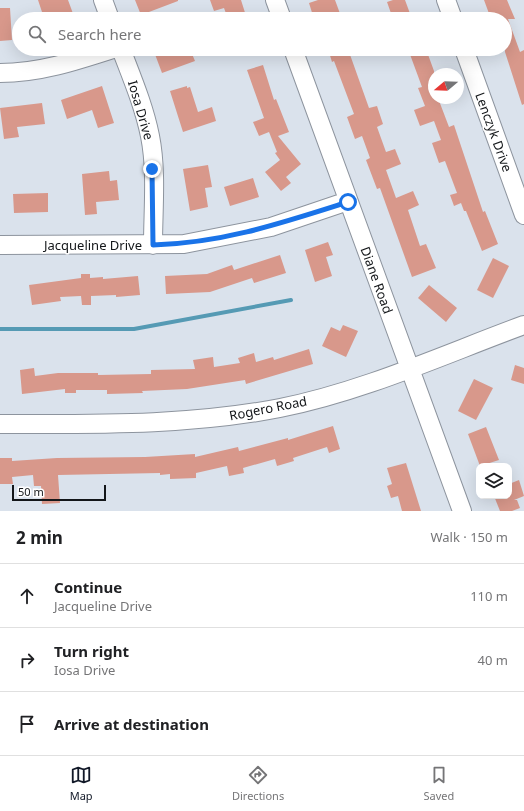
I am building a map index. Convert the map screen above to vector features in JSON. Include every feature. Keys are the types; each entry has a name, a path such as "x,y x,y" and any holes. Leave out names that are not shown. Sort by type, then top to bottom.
{"street":[{"path":"103,0 107,12"},
{"path":"275,0 279,12"},
{"path":"446,0 450,12"},
{"path":"0,73 14,73 65,64 91,56"},
{"name":"Iosa Drive","path":"124,56 142,106 150,137 153,245"},
{"name":"Diane Road","path":"296,56 462,511"},
{"name":"Lenczyk Drive","path":"467,56 524,215"},
{"name":"Jacqueline Drive","path":"0,245 184,244 271,227 348,202"},
{"name":"Rogero Road","path":"0,424 175,422 225,417 282,407 343,392 524,325"}],"building":[{"path":"38,0 68,0 72,12 42,12"},
{"path":"135,0 178,0 149,12 140,12"},
{"path":"210,0 241,0 245,12 225,12 224,8 214,11"},
{"path":"318,0 335,0 339,12 312,12 309,3"},
{"path":"393,0 405,0 409,12 391,12 387,2"},
{"path":"484,0 507,0 515,19 512,19 512,12 488,12"},
{"path":"0,8 10,8 12,40 0,41"},
{"path":"512,30 520,52 524,50 524,104 522,105 506,56 512,56"},
{"path":"156,56 193,56 195,61 162,73"},
{"path":"330,56 350,56 369,108 377,106 383,124 377,127 386,152 395,149 401,164 386,170 396,198 413,191 419,205 408,210 420,246 426,244 436,268 412,277 380,188 377,189 366,160 370,158 362,136 355,139 347,117 354,114 334,61 332,62"},
{"path":"411,56 429,56 433,68 428,68 428,104 440,104 449,127 454,125 483,212 485,211 498,244 482,251 466,211 464,211 461,203 454,206 450,195 457,193 445,161 439,163 432,143 441,140 434,121 420,126 414,110 425,106 418,88 422,87"},
{"path":"263,65 274,100 276,99 289,132 278,136 301,164 286,177 291,183 281,191 265,172 280,160 275,153 277,152 269,132 259,136 253,122 264,118 247,70"},
{"path":"102,86 114,123 98,128 92,110 67,119 61,100"},
{"path":"187,86 187,88 190,87 198,112 212,107 216,121 183,132 170,91"},
{"path":"42,103 45,124 17,127 19,137 4,139 0,108"},
{"path":"208,165 212,187 205,188 208,207 190,211 183,169"},
{"path":"109,171 110,181 117,180 119,200 96,202 97,214 85,215 82,174"},
{"path":"253,178 259,197 230,206 224,187"},
{"path":"48,193 48,212 14,213 13,194"},
{"path":"328,242 333,255 326,257 332,276 315,282 305,250"},
{"path":"280,255 286,273 254,283 252,278 210,292 166,294 165,276 207,274 232,265 234,270"},
{"path":"493,258 509,266 493,298 477,290"},
{"path":"81,274 90,274 90,278 103,277 103,279 138,276 140,295 116,297 116,295 91,296 91,305 82,305 81,296 60,297 61,301 32,305 29,285 81,278"},
{"path":"429,285 457,308 446,322 418,298"},
{"path":"343,325 358,331 346,357 322,346 331,327 340,331"},
{"path":"309,349 313,364 246,384 245,380 187,389 142,391 143,393 107,394 107,390 76,390 76,393 65,393 65,389 22,394 20,370 34,368 35,376 58,373 98,373 98,375 151,374 151,370 195,369 193,360 213,357 214,367 240,363 238,358 254,353 256,362 273,357 274,360"},
{"path":"515,365 524,368 524,384 511,380"},
{"path":"474,379 493,388 476,420 458,411"},
{"path":"333,426 340,449 329,453 327,447 293,458 294,461 277,466 275,459 243,468 244,473 229,476 227,466 196,473 196,478 170,479 170,474 160,475 160,473 58,475 60,503 42,504 41,486 34,486 33,475 12,477 13,484 0,484 0,458 12,458 12,461 57,458 145,457 195,454 195,457 238,447 239,451 288,438 288,440"},
{"path":"486,427 499,460 490,463 479,463 468,434"},
{"path":"406,463 421,511 402,511 398,496 391,498 387,486 392,484 387,468"},
{"path":"519,480 524,496 514,500 517,500 520,508 512,511 500,511 495,499 512,499 512,483"}],"waterway":[{"path":"0,329 134,329 291,300"}],"route":[{"path":"152,169 153,245 184,244 226,237 271,227 348,202"}]}
